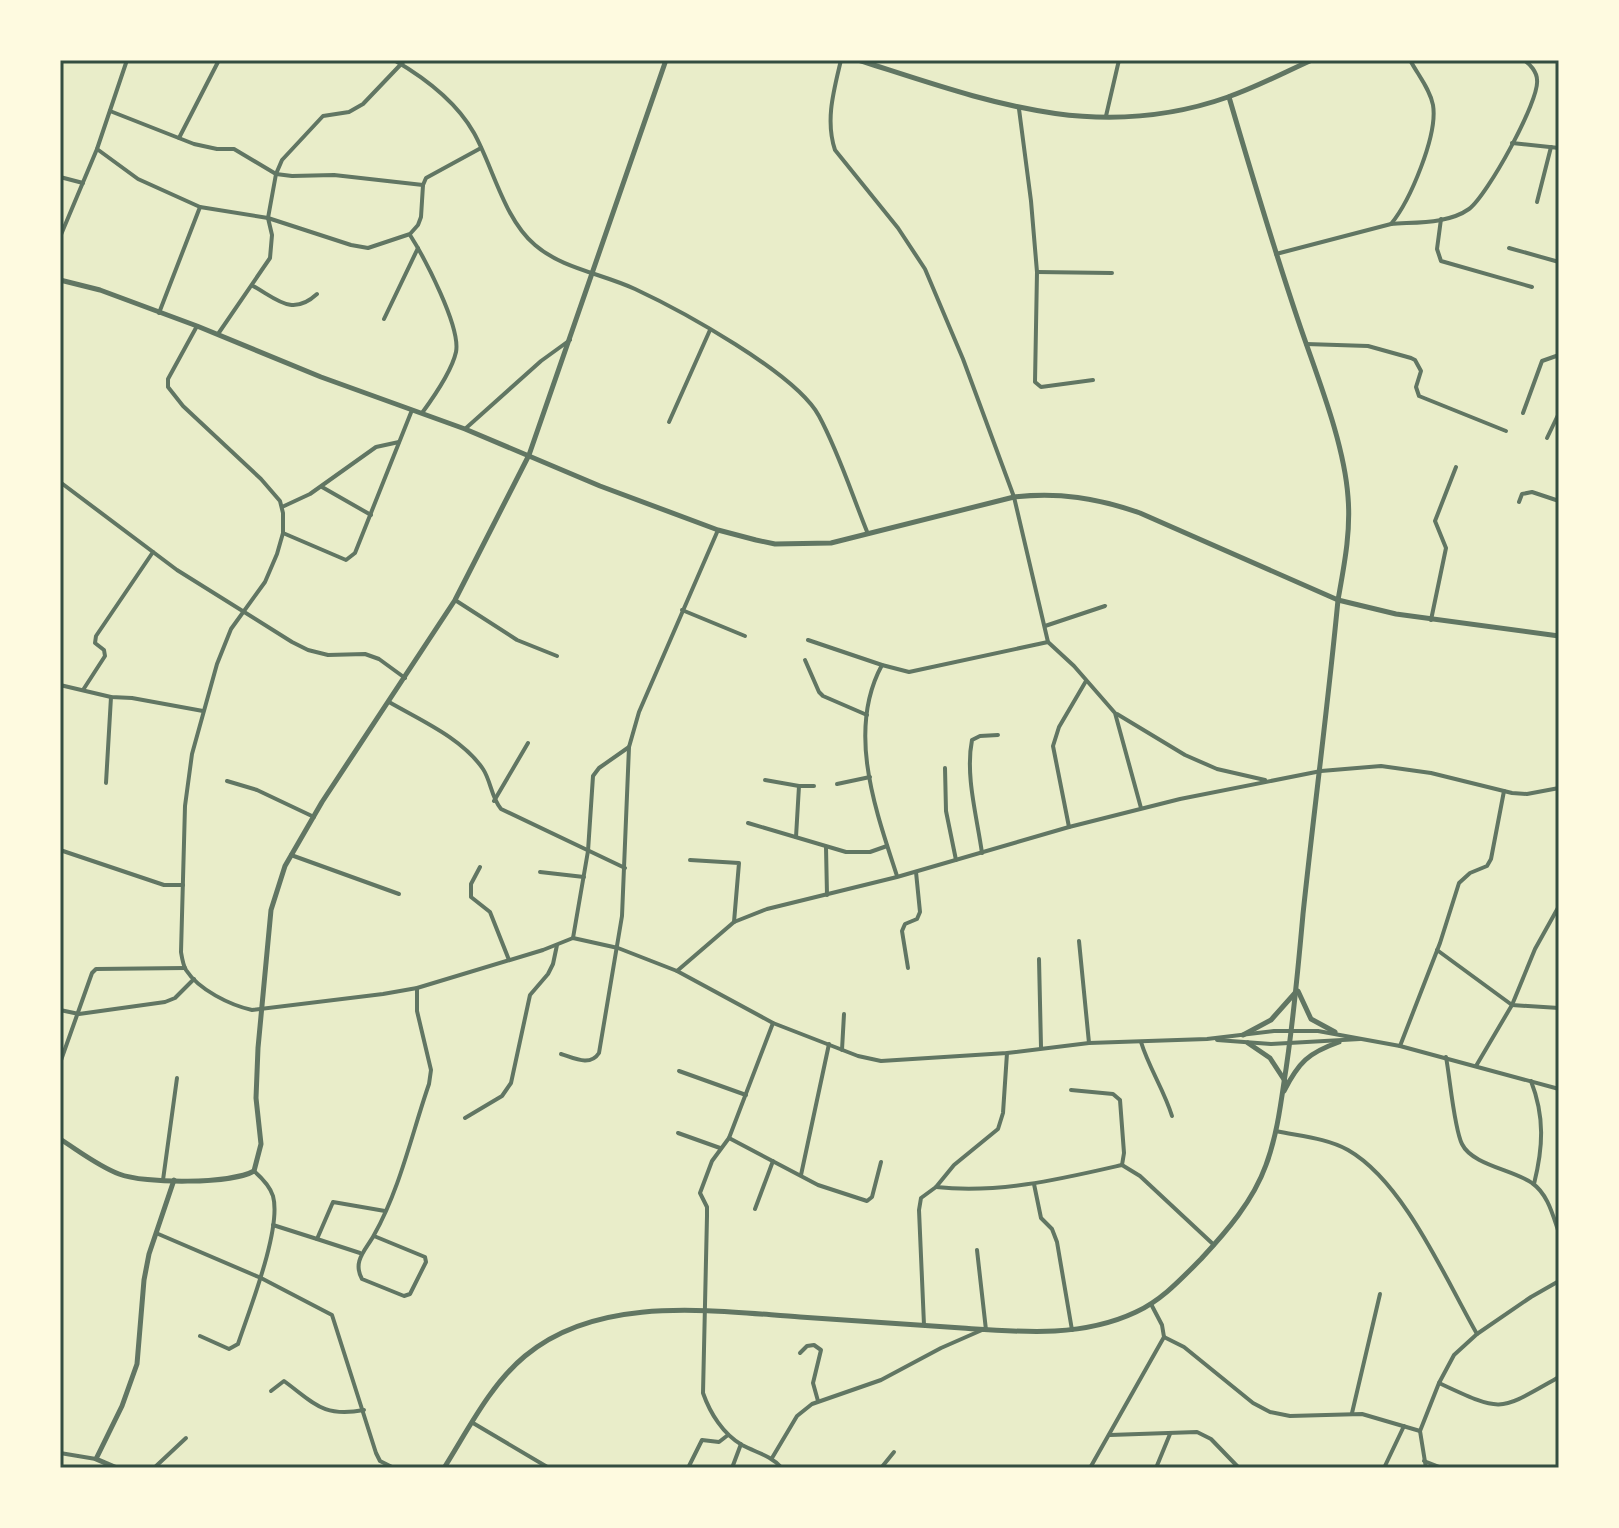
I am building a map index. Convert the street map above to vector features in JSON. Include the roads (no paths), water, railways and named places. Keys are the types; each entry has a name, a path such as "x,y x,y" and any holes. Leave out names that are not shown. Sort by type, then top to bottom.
{"street":[{"path":"60,237 97,149 127,60"},
{"path":"179,138 219,60"},
{"path":"394,60 403,62 455,107 476,135 511,211 532,243 559,259 650,296 710,330 803,395 818,414 868,535"},
{"path":"60,1139 123,1176 174,1180 244,1177 254,1171 261,1144 256,1098 271,910 276,888 314,817 455,600 529,455 666,60"},
{"path":"841,60 830,119 830,136 835,150 898,228 925,269 952,331 1014,497 1048,642 1115,713 1185,755 1217,769 1268,781"},
{"path":"858,60 1019,109 1105,118 1181,110 1229,97 1312,60"},
{"path":"1105,118 1119,60"},
{"path":"1391,224 1408,200 1434,117 1430,95 1410,60"},
{"path":"1276,254 1391,224 1457,215 1477,201 1496,175 1535,93 1538,80 1524,60"},
{"path":"218,334 270,258 272,235 268,218 276,174 282,160 323,116 345,113 363,104 403,62"},
{"path":"444,1468 500,1382 525,1356 554,1337 604,1318 705,1311 984,1330 1072,1330 1104,1324 1151,1304 1175,1285 1214,1245 1250,1199 1266,1167 1276,1131 1291,1043 1338,600 1346,552 1348,494 1332,425 1229,97"},
{"path":"1019,109 1037,272 1035,382 1041,387 1093,380"},
{"path":"110,111 179,138 217,149 234,149 276,174 334,175 423,185"},
{"path":"1512,143 1559,148"},
{"path":"1537,202 1551,147"},
{"path":"97,149 138,179 200,207 268,218 360,248 378,246 410,234 421,217 423,185 432,173 481,148"},
{"path":"60,177 83,183"},
{"path":"159,313 200,207"},
{"path":"1441,219 1437,249 1441,261 1532,287"},
{"path":"410,234 427,262 452,324 457,347 454,358 422,413"},
{"path":"384,319 418,248"},
{"path":"1509,248 1559,262"},
{"path":"1037,272 1112,273"},
{"path":"60,280 100,290 197,326 718,530 775,544 831,543 1014,497 1044,494 1079,496 1107,501 1140,513 1338,600 1431,620 1559,636"},
{"path":"253,286 288,306 302,305 317,294"},
{"path":"197,326 168,379 168,387 183,406 261,479 282,507 283,533 265,582 231,629 217,664 192,754 185,806 180,938 185,968 194,979 238,1007 262,1009 417,988 573,938 618,948 677,971 773,1023 842,1050 881,1061 1007,1053 1089,1043 1207,1039 1292,1030 1335,1032 1365,1038 1559,1089"},
{"path":"669,422 710,330"},
{"path":"465,429 541,361 570,340"},
{"path":"1306,344 1368,346 1411,358 1421,371 1416,387 1419,396 1506,431"},
{"path":"1523,413 1542,361 1559,355"},
{"path":"283,533 349,559 355,553 412,410"},
{"path":"1547,438 1559,413"},
{"path":"282,507 322,487 376,447 399,442"},
{"path":"1431,620 1446,548 1435,521 1456,467"},
{"path":"60,482 153,552 308,650 328,655 365,654 379,659 405,678"},
{"path":"322,487 371,515"},
{"path":"1519,502 1522,494 1528,491 1559,501"},
{"path":"561,1054 589,1062 599,1053 618,948 625,868 629,747 639,712 718,530"},
{"path":"83,690 106,652 97,646 96,636 153,552"},
{"path":"455,600 517,640 557,656"},
{"path":"1045,626 1105,606"},
{"path":"682,610 745,636"},
{"path":"808,640 909,672 1048,642"},
{"path":"805,660 823,696 867,715"},
{"path":"882,665 871,691 866,758 897,877"},
{"path":"1069,827 1053,746 1059,727 1086,681"},
{"path":"60,685 111,697 203,711"},
{"path":"106,783 111,697"},
{"path":"389,702 466,751 484,770 494,801 501,809 625,868"},
{"path":"1115,713 1141,808"},
{"path":"982,853 970,748 972,740 980,736 998,735"},
{"path":"494,801 528,743"},
{"path":"573,938 588,851 593,776 599,768 629,747"},
{"path":"677,971 734,922 767,909 916,872 1141,808 1268,781 1321,771 1381,766 1431,773 1527,794 1559,788"},
{"path":"945,768 946,811 956,860"},
{"path":"837,784 870,777"},
{"path":"765,780 814,786"},
{"path":"227,781 257,790 314,817"},
{"path":"796,837 799,786"},
{"path":"1400,1046 1459,883 1470,873 1487,866 1491,859 1504,791"},
{"path":"748,823 846,852 870,852 887,846"},
{"path":"826,847 827,895"},
{"path":"60,850 154,882 183,885"},
{"path":"291,855 399,894"},
{"path":"690,860 739,863 734,922"},
{"path":"480,867 471,884 471,897 490,912 509,960"},
{"path":"540,872 584,877"},
{"path":"908,968 902,931 905,924 917,919 920,912 916,872"},
{"path":"1476,1066 1512,1005 1535,949 1559,906"},
{"path":"1079,941 1089,1043"},
{"path":"465,1118 502,1096 511,1083 530,995 548,974 557,945"},
{"path":"1437,950 1512,1005 1559,1008"},
{"path":"1039,959 1041,1047"},
{"path":"60,1063 96,969 185,968"},
{"path":"60,1010 79,1014 165,1002 175,998 194,979"},
{"path":"374,1236 425,1257 426,1262 410,1294 404,1296 362,1279 358,1270 361,1254 374,1236 385,1211 429,1084 431,1070 417,1011 417,988"},
{"path":"1296,989 1311,1019 1335,1032"},
{"path":"1243,1035 1271,1020 1296,989"},
{"path":"842,1050 844,1014"},
{"path":"773,1023 729,1138 720,1148 700,1193 707,1207 703,1393 708,1408 728,1435 772,1458 782,1468"},
{"path":"1207,1039 1291,1043 1365,1038"},
{"path":"1141,1042 1172,1116"},
{"path":"1282,1096 1294,1072 1309,1054 1339,1042"},
{"path":"1248,1043 1270,1058 1285,1081"},
{"path":"801,1176 829,1044"},
{"path":"924,1325 921,1198 936,1187 954,1165 998,1129 1003,1113 1007,1053"},
{"path":"1446,1057 1464,1148 1492,1166 1534,1184 1547,1201 1559,1233"},
{"path":"679,1071 746,1095"},
{"path":"163,1180 177,1078"},
{"path":"1531,1081 1542,1121 1534,1184"},
{"path":"1071,1090 1113,1094 1120,1100 1122,1165"},
{"path":"1276,1131 1344,1148 1369,1164 1395,1194 1477,1334"},
{"path":"678,1133 720,1148"},
{"path":"729,1138 818,1185 867,1201 872,1197 881,1162"},
{"path":"755,1209 773,1161"},
{"path":"936,1187 958,1190 1034,1184 1122,1165 1140,1176 1214,1245"},
{"path":"200,1336 229,1349 238,1344 261,1278 273,1225 273,1196 254,1171"},
{"path":"96,1459 126,1397 137,1364 144,1280 174,1180"},
{"path":"1034,1184 1041,1218 1052,1229 1057,1242 1072,1330"},
{"path":"317,1239 333,1202 385,1211"},
{"path":"273,1225 361,1254"},
{"path":"156,1233 261,1278 332,1315 380,1461 394,1468"},
{"path":"977,1250 984,1330"},
{"path":"1426,1468 1420,1431 1454,1355 1477,1334 1559,1281"},
{"path":"1352,1413 1380,1294"},
{"path":"1090,1468 1164,1337 1162,1325 1151,1304"},
{"path":"772,1458 797,1416 818,1401 881,1380 941,1348 984,1330"},
{"path":"1164,1337 1195,1355 1232,1387 1270,1412 1290,1416 1352,1413 1373,1416 1420,1431"},
{"path":"800,1353 807,1346 814,1345 821,1350 813,1383 818,1401"},
{"path":"1439,1383 1498,1406 1519,1400 1559,1377"},
{"path":"271,1391 284,1381 323,1410 348,1413 364,1410"},
{"path":"473,1423 549,1468"},
{"path":"1384,1468 1404,1426"},
{"path":"1110,1435 1192,1431 1203,1434 1231,1457 1239,1468"},
{"path":"1156,1468 1170,1434"},
{"path":"688,1468 702,1440 719,1442 728,1435"},
{"path":"154,1468 186,1438"},
{"path":"732,1468 741,1444"},
{"path":"881,1468 894,1452"},
{"path":"60,1453 96,1459 117,1468"},
{"path":"1424,1461 1442,1468"}]}
